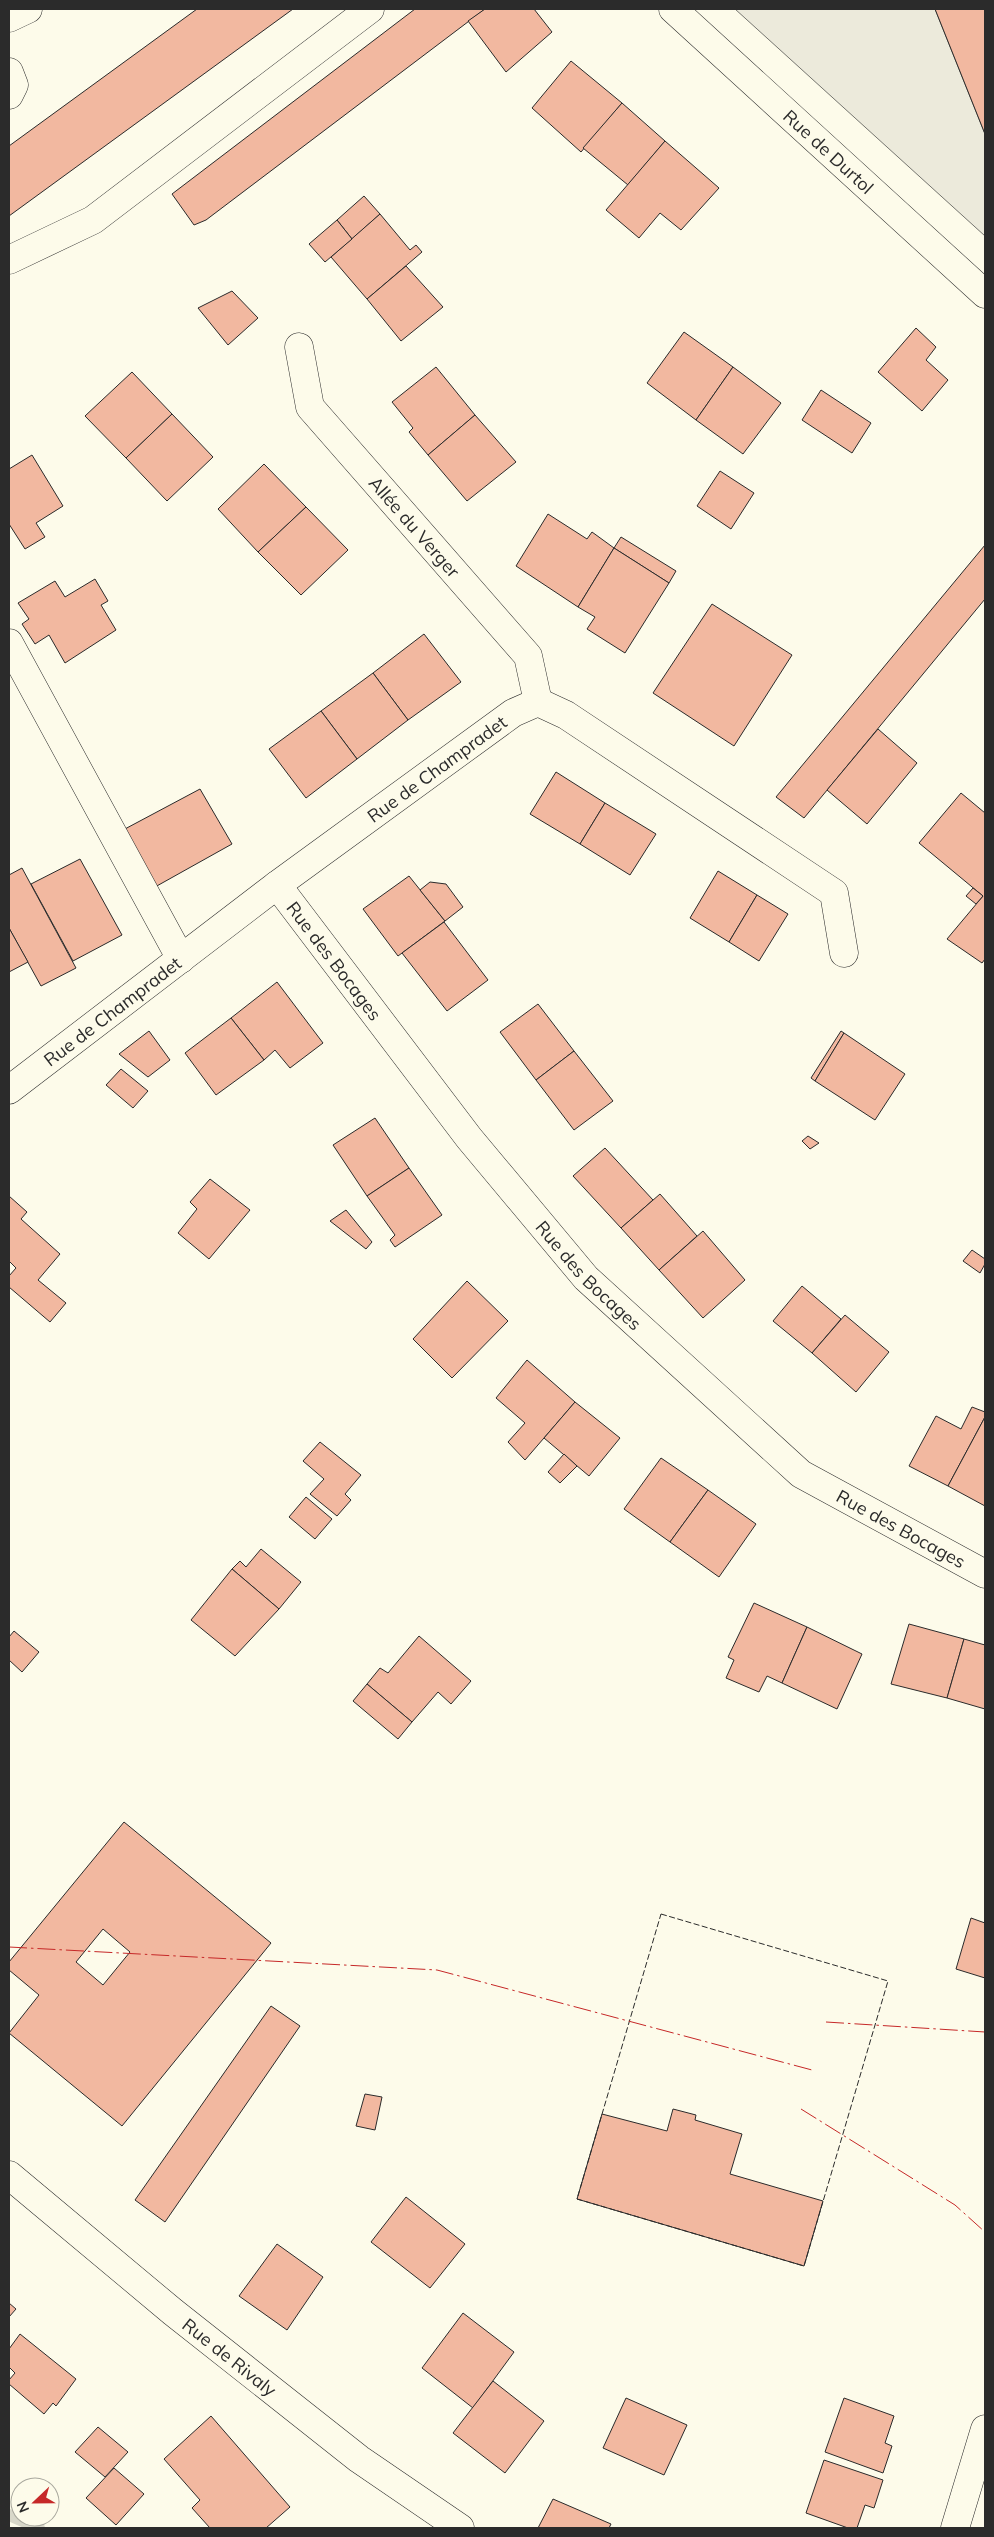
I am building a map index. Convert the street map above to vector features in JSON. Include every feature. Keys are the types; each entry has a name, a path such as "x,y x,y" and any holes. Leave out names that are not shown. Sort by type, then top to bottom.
{"street":[{"path":"9,18 28,9"},
{"path":"9,260 93,220 370,9"},
{"name":"Rue de Durtol","path":"673,9 985,294"},
{"path":"9,72 14,85 9,95"},
{"name":"Allée du Verger","path":"299,347 310,407 528,656 538,702"},
{"path":"9,643 181,959"},
{"path":"538,702 566,715 834,894 844,953"},
{"name":"Rue de Champradet","path":"9,1090 277,885 513,713 538,702"},
{"name":"Rue des Bocages","path":"277,885 469,1138 586,1278 801,1474 985,1574"},
{"name":"Rue de Rivaly","path":"9,2175 173,2312 359,2459 460,2528"},
{"path":"955,2528 985,2429"}],"shaded area":[{"path":"735,9 935,9 985,134 985,236"}],"building":[{"path":"197,9 293,9 9,216 9,146"},
{"path":"415,9 485,9 206,220 194,225 172,194"},
{"path":"485,9 534,9 552,32 506,72 468,21"},
{"path":"935,9 985,9 985,134"},
{"path":"571,61 622,103 581,152 532,108"},
{"path":"622,103 665,141 628,185 583,148"},
{"path":"665,141 719,188 681,230 660,213 639,238 606,210"},
{"path":"364,196 380,214 352,239 337,220"},
{"path":"380,214 410,250 416,245 422,252 367,299 331,257"},
{"path":"337,220 352,239 325,262 309,244"},
{"path":"406,266 443,307 401,341 367,299"},
{"path":"232,291 258,318 228,345 198,308"},
{"path":"916,328 936,347 926,360 948,380 922,411 878,372"},
{"path":"684,332 733,367 696,420 647,383"},
{"path":"436,367 475,415 428,455 409,432 413,428 392,402"},
{"path":"733,367 781,403 743,454 696,420"},
{"path":"132,372 172,414 126,458 85,416"},
{"path":"821,390 871,423 852,453 802,420"},
{"path":"172,414 213,457 167,501 126,458"},
{"path":"475,415 516,462 467,501 428,455"},
{"path":"32,455 63,506 36,523 45,537 25,549 9,524 9,469"},
{"path":"264,464 306,507 258,552 218,509"},
{"path":"720,471 754,493 731,529 697,506"},
{"path":"306,507 348,550 301,595 258,552"},
{"path":"548,514 587,539 592,532 614,548 578,607 516,566"},
{"path":"621,537 676,571 669,583 614,548"},
{"path":"985,545 985,599 804,818 776,797"},
{"path":"614,548 669,583 625,653 587,629 595,617 578,607"},
{"path":"95,579 108,601 101,605 116,630 65,663 49,635 35,644 22,624 29,619 18,603 55,581 65,597"},
{"path":"712,604 792,655 734,746 653,693"},
{"path":"424,634 461,682 408,720 373,673"},
{"path":"373,673 408,720 357,759 321,711"},
{"path":"321,711 357,759 306,798 269,749"},
{"path":"878,729 917,763 867,824 827,790"},
{"path":"556,772 605,803 580,844 530,814"},
{"path":"200,789 232,844 155,887 123,830"},
{"path":"961,793 985,813 985,959 982,963 947,939 983,896 919,843"},
{"path":"605,803 656,834 630,875 580,844"},
{"path":"80,859 122,935 73,961 31,884"},
{"path":"22,868 76,968 41,986 9,928 9,875"},
{"path":"718,871 757,895 729,942 690,918"},
{"path":"409,876 445,921 398,956 363,909"},
{"path":"430,882 446,884 463,907 445,921 420,890"},
{"path":"973,888 983,896 976,904 966,896"},
{"path":"757,895 788,914 759,961 729,942"},
{"path":"444,922 488,980 447,1011 402,953"},
{"path":"9,928 28,962 9,972"},
{"path":"277,982 323,1043 290,1068 275,1050 264,1060 231,1018"},
{"path":"538,1004 574,1051 536,1080 500,1032"},
{"path":"231,1018 264,1060 216,1095 185,1053"},
{"path":"149,1031 170,1060 148,1077 119,1054"},
{"path":"841,1031 844,1033 815,1081 811,1078"},
{"path":"844,1033 905,1074 875,1120 815,1081"},
{"path":"574,1051 613,1101 574,1130 536,1080"},
{"path":"121,1069 148,1091 133,1108 106,1085"},
{"path":"375,1118 409,1168 367,1196 333,1145"},
{"path":"808,1136 819,1143 810,1149 802,1141"},
{"path":"605,1148 653,1200 621,1228 573,1176"},
{"path":"409,1168 442,1215 395,1247 390,1240 395,1235 367,1196"},
{"path":"210,1179 250,1210 209,1259 178,1233 197,1209 190,1202"},
{"path":"660,1194 697,1236 659,1270 621,1228"},
{"path":"9,1196 27,1212 21,1219 60,1254 38,1280 66,1303 50,1322 9,1287 9,1276 16,1268 9,1261"},
{"path":"346,1210 372,1242 366,1249 330,1221"},
{"path":"703,1231 745,1280 703,1318 659,1270"},
{"path":"972,1250 985,1259 985,1264 980,1273 963,1261"},
{"path":"467,1281 508,1321 452,1378 413,1339"},
{"path":"802,1286 841,1319 812,1353 773,1321"},
{"path":"845,1315 889,1352 856,1392 812,1353"},
{"path":"527,1360 575,1402 525,1460 508,1442 525,1423 496,1398"},
{"path":"575,1402 620,1438 589,1476 544,1438"},
{"path":"972,1407 985,1412 985,1417 948,1486 909,1466 936,1416 961,1429"},
{"path":"985,1417 985,1506 948,1486"},
{"path":"320,1442 361,1475 345,1494 351,1500 337,1516 310,1494 324,1479 303,1461"},
{"path":"564,1454 577,1466 560,1483 548,1472"},
{"path":"661,1458 708,1490 670,1542 624,1509"},
{"path":"708,1490 756,1524 719,1577 670,1542"},
{"path":"306,1497 332,1519 315,1539 289,1517"},
{"path":"261,1549 301,1582 279,1609 232,1569 240,1561 246,1567"},
{"path":"232,1569 279,1609 235,1656 191,1620"},
{"path":"754,1603 807,1627 782,1683 767,1676 759,1692 726,1678 734,1660 728,1657"},
{"path":"909,1624 964,1639 947,1698 891,1684"},
{"path":"807,1627 862,1654 837,1709 782,1683"},
{"path":"14,1631 39,1652 22,1672 9,1660 9,1637"},
{"path":"419,1636 471,1681 451,1704 438,1692 412,1722 367,1684 380,1668 388,1673"},
{"path":"964,1639 985,1645 985,1709 947,1698"},
{"path":"367,1684 412,1722 398,1739 353,1701"},
{"path":"124,1822 271,1943 122,2126 9,2033 39,1995 9,1970 9,1962","holes":["103,1929 130,1952 103,1985 76,1962"]},
{"path":"971,1918 985,1923 985,1978 956,1969"},
{"path":"271,2006 300,2026 165,2222 135,2200"},
{"path":"365,2094 382,2097 375,2130 356,2126"},
{"path":"673,2109 696,2115 695,2120 742,2134 730,2174 823,2201 804,2266 577,2199 602,2114 667,2131"},
{"path":"406,2197 465,2244 430,2288 371,2242"},
{"path":"277,2244 323,2277 287,2330 239,2296"},
{"path":"9,2303 16,2309 9,2317"},
{"path":"463,2313 514,2352 473,2408 422,2368"},
{"path":"20,2334 76,2379 56,2406 53,2403 44,2414 9,2384 9,2380 15,2373 9,2367 9,2349"},
{"path":"493,2381 544,2421 505,2473 453,2433"},
{"path":"626,2398 687,2425 664,2475 603,2448"},
{"path":"844,2398 894,2416 885,2443 892,2446 883,2473 825,2452"},
{"path":"211,2416 290,2507 266,2528 210,2528 192,2508 200,2500 164,2459"},
{"path":"98,2427 128,2452 105,2477 75,2452"},
{"path":"824,2460 883,2480 874,2508 865,2505 857,2528 848,2528 806,2513"},
{"path":"114,2468 144,2494 116,2525 86,2498"},
{"path":"553,2499 611,2524 609,2528 538,2528"}],"waterway":[{"path":"9,2515 39,2528"}],"fence":[{"path":"661,1914 888,1981 804,2266 577,2199 661,1914"}],"power":[{"path":"9,1947 437,1970 812,2070"},
{"path":"826,2022 985,2032"},
{"path":"801,2109 955,2205 985,2232"}]}
